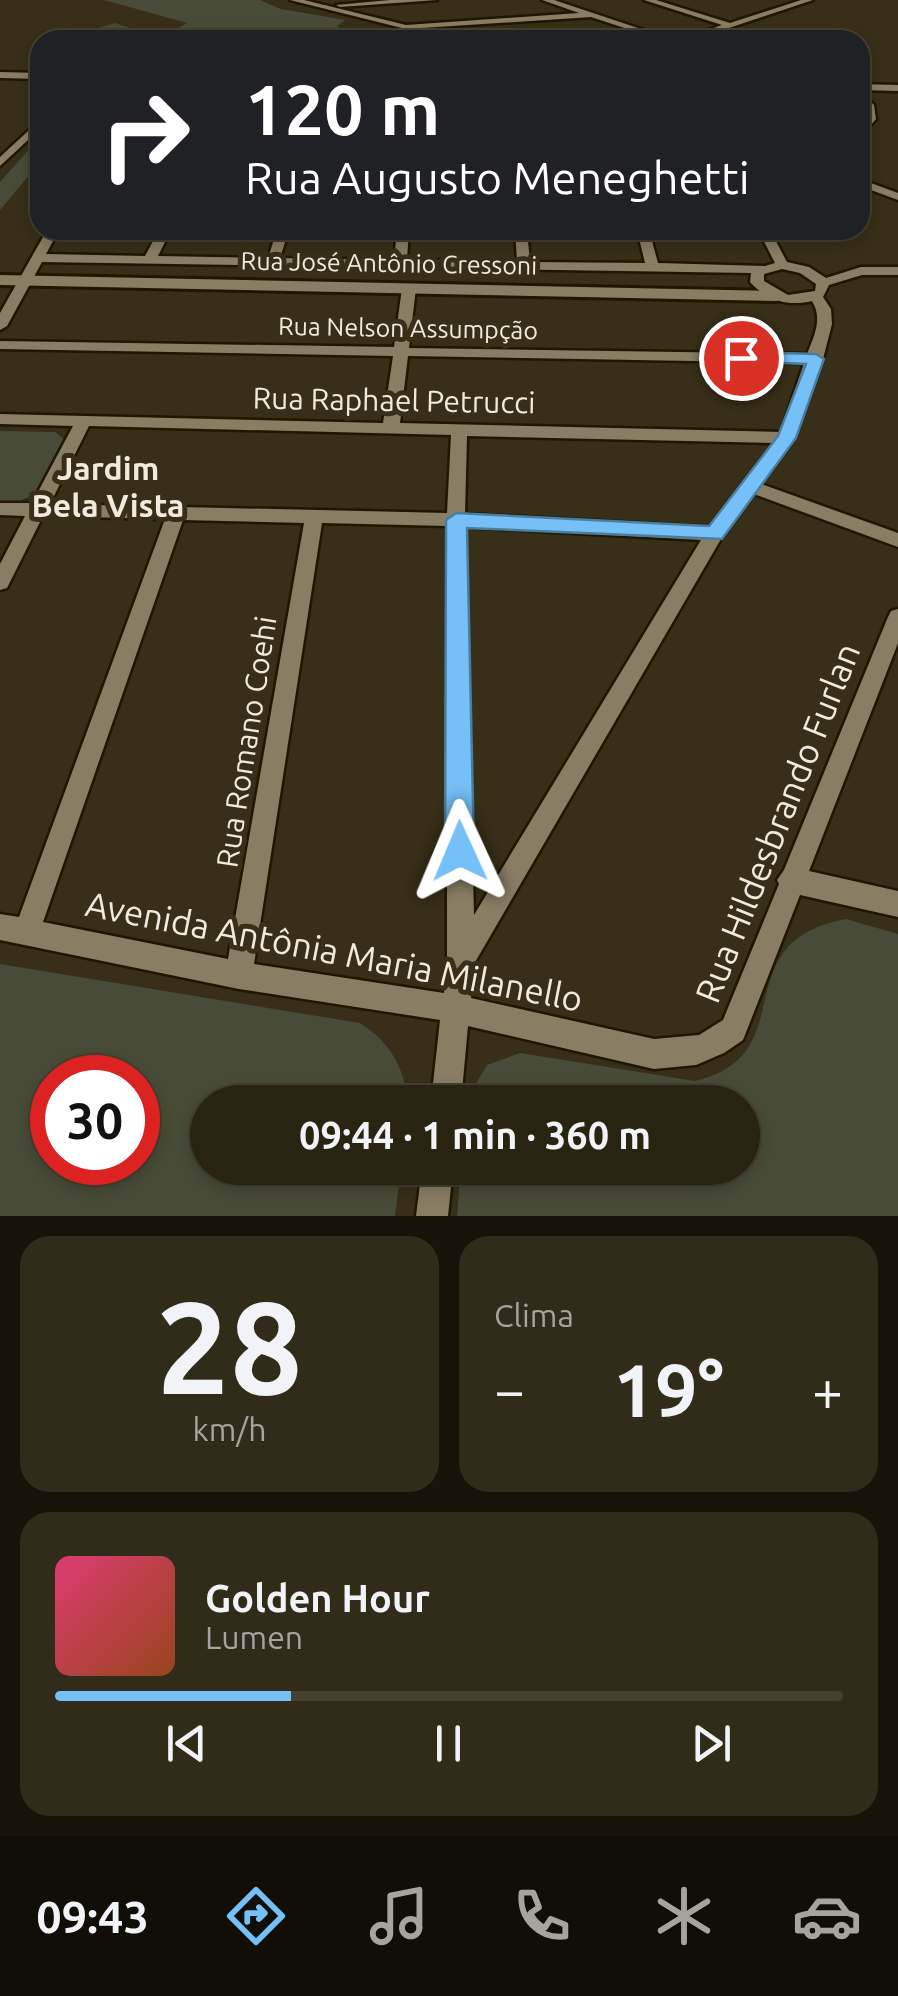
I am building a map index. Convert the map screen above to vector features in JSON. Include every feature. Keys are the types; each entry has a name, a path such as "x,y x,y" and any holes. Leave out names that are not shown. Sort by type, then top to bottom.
{"street":[{"path":"294,0 406,27 591,15"},
{"path":"322,6 433,0"},
{"path":"546,0 638,30"},
{"path":"648,0 729,25"},
{"path":"714,30 809,0"},
{"path":"760,5 777,10"},
{"path":"0,75 30,76"},
{"path":"870,89 898,88"},
{"path":"0,163 30,135"},
{"path":"870,186 898,198"},
{"path":"0,326 47,240"},
{"path":"150,258 160,240"},
{"path":"273,261 280,240"},
{"path":"400,264 403,240"},
{"path":"522,240 524,265"},
{"path":"646,240 652,266"},
{"path":"461,961 714,534 786,438 816,359 826,317 812,272 782,265 769,240"},
{"name":"Rua José Antônio Cressoni","path":"35,258 764,268 782,265"},
{"path":"764,268 756,277 757,282 777,296 798,300 861,270 898,271"},
{"name":"Rua José Antônio Cressoni","path":"0,280 777,296"},
{"path":"391,427 409,288"},
{"name":"Rua Nelson Assumpção","path":"0,344 816,359"},
{"name":"Rua Raphael Petrucci","path":"0,420 786,438"},
{"path":"0,583 83,422"},
{"path":"448,1085 461,961 456,520 459,429"},
{"path":"751,487 898,540"},
{"path":"0,510 456,520 714,534"},
{"path":"14,929 176,513"},
{"name":"Rua Romano Coehi","path":"239,974 314,518"},
{"name":"Rua Hildesbrando Furlan","path":"654,1054 684,1056 707,1050 733,1030 898,617"},
{"path":"790,880 898,904"},
{"name":"Avenida Antônia Maria Milanello","path":"14,929 239,974 457,1009 654,1054"},
{"path":"432,1216 436,1185"}],"green space":[{"path":"104,0 260,0 281,9 345,20 337,26 343,30 172,30 187,23"},
{"path":"115,23 140,30 91,30"},
{"path":"30,148 30,174 0,210 0,182"},
{"path":"0,431 55,432 65,440 57,465 43,485 24,499 0,506"},
{"path":"846,919 898,934 898,1216 457,1216 460,1185 760,1185 760,1085 475,1085 487,1065 520,1053 695,1081 728,1068 748,1048 785,950 808,931"},
{"path":"0,964 360,1023 371,1030 394,1056 404,1085 190,1085 190,1185 399,1185 395,1216 0,1216"}],"district":[{"name":"Jardim Bela Vista","path":"108,488"}],"route":[{"path":"460,851 456,520 714,534 786,438 816,359 741,358"}]}
